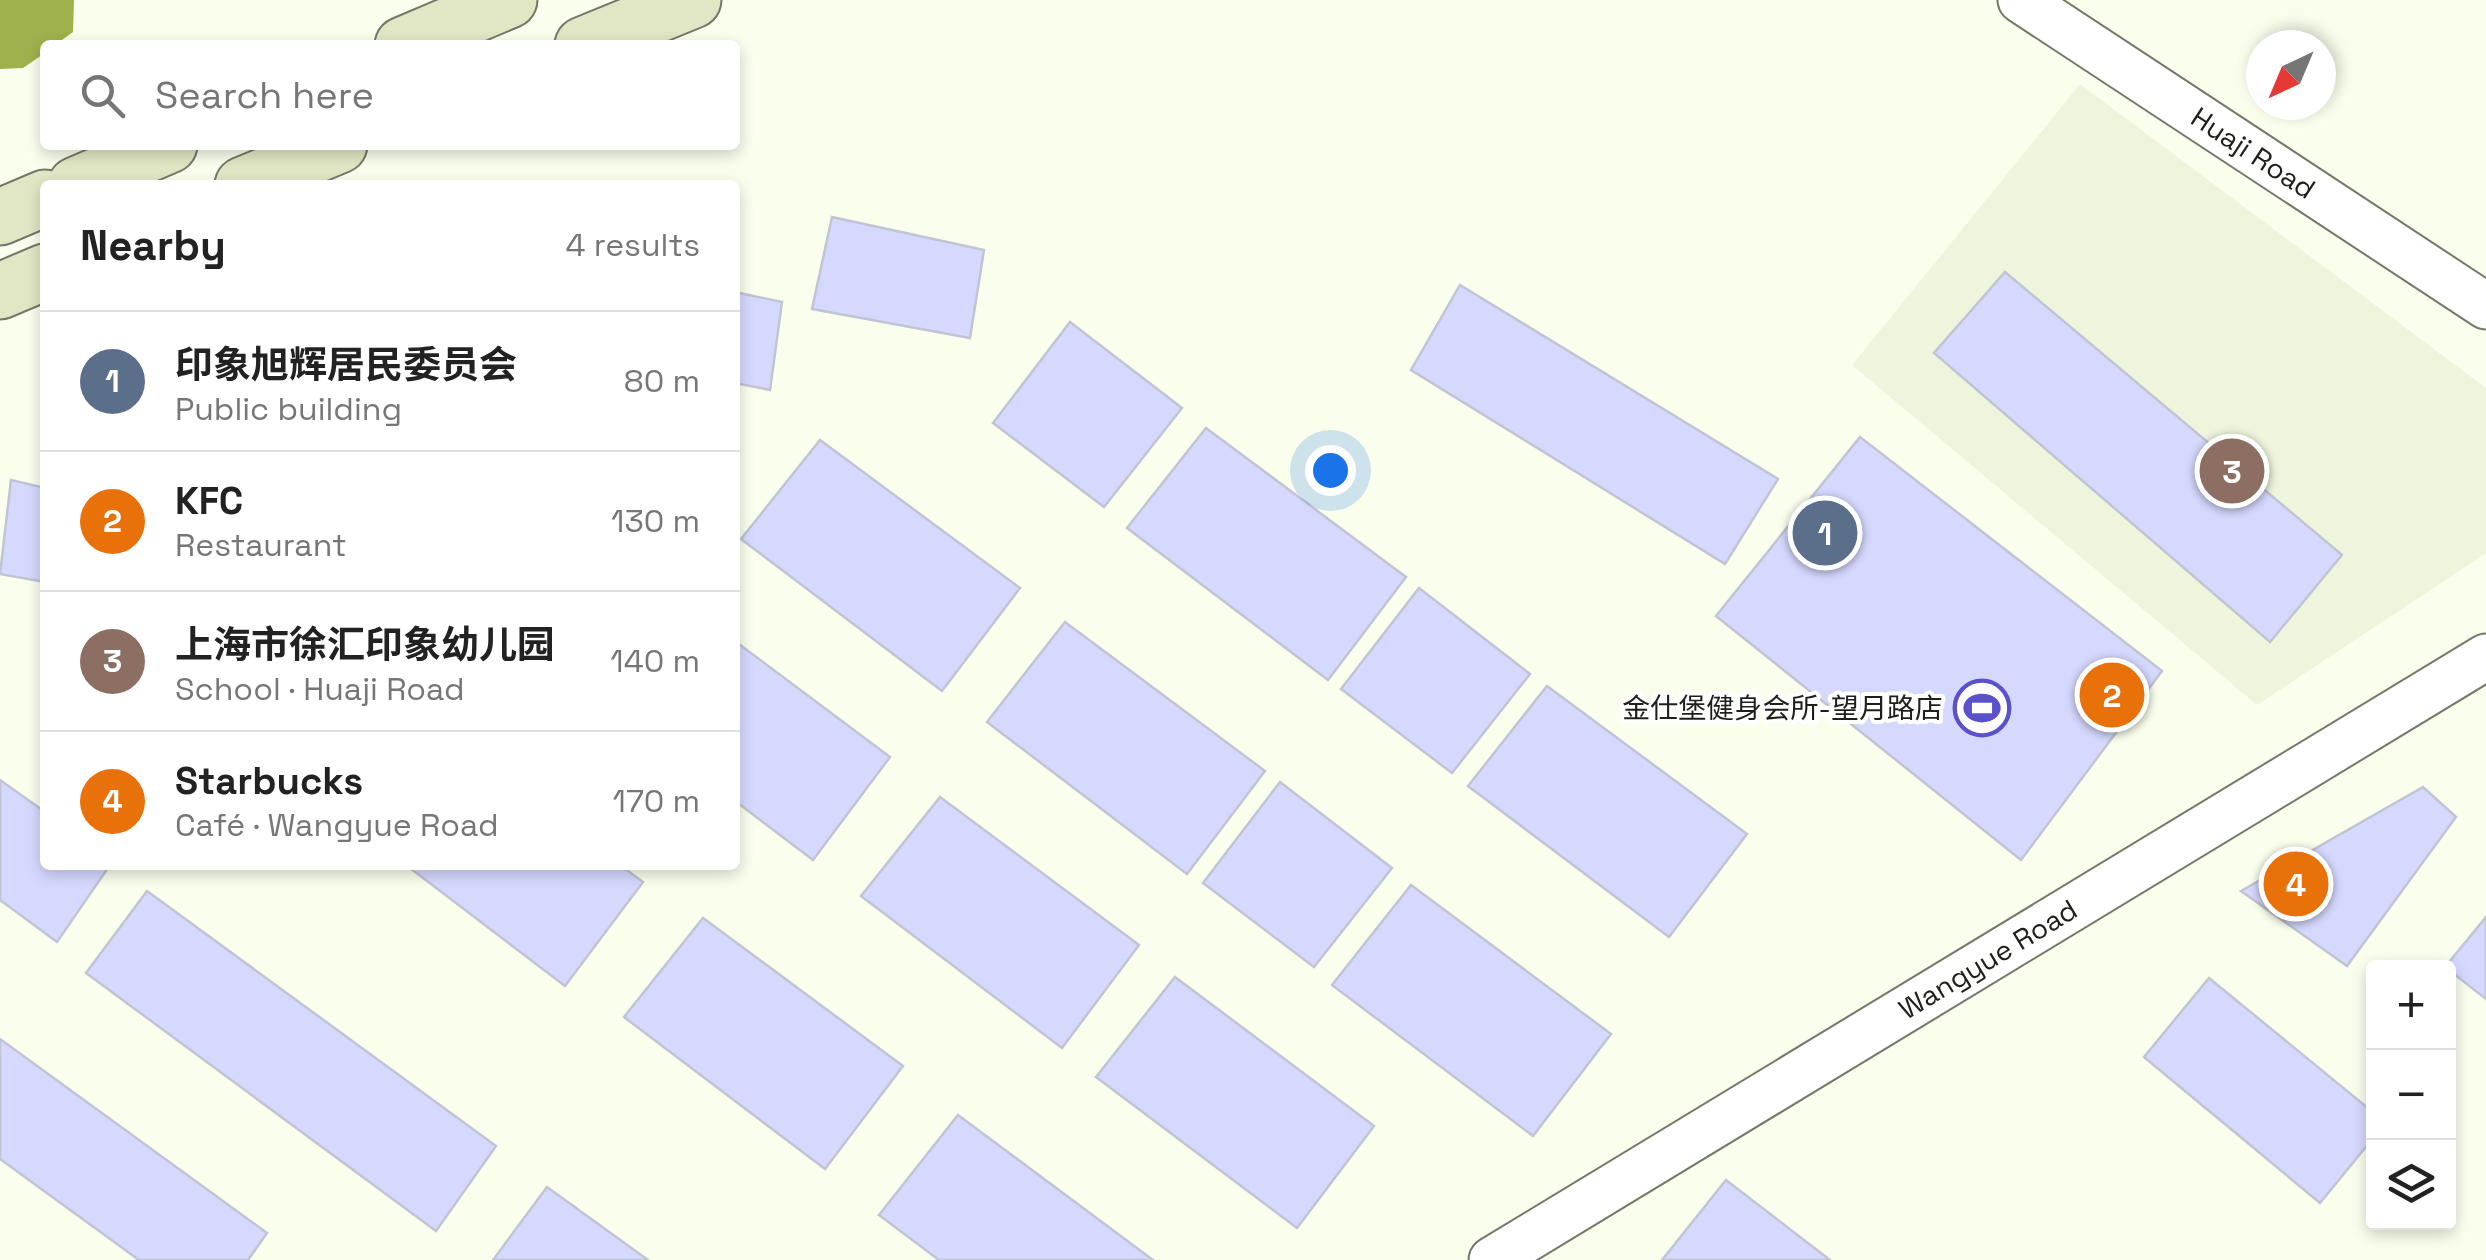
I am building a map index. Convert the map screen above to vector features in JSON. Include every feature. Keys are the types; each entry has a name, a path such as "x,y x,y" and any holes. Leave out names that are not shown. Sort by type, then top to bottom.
{"main road":[{"path":"415,40 508,0"},
{"path":"595,40 693,0"},
{"path":"88,180 157,150"},
{"path":"255,180 326,150"},
{"path":"0,217 40,200"},
{"path":"0,292 40,274"}],"street":[{"name":"Huaji Road","path":"2021,0 2486,306"},
{"name":"Wangyue Road","path":"1492,1260 2486,658"}],"shaded area":[{"path":"0,0 74,0 73,32 62,40 40,40 40,56 23,68 0,69"},
{"path":"2080,84 2486,388 2486,553 2257,705 1852,365"}],"building":[{"path":"832,217 984,250 970,338 812,309"},
{"path":"2005,272 2342,555 2270,642 1934,353"},
{"path":"1460,285 1778,479 1725,564 1411,370"},
{"path":"740,293 782,302 770,390 740,384"},
{"path":"1070,322 1182,408 1104,507 993,423"},
{"path":"1206,428 1406,577 1328,680 1127,528"},
{"path":"1860,437 2162,671 2021,860 1716,616"},
{"path":"820,440 1020,588 942,691 741,539"},
{"path":"11,480 40,487 40,581 0,574"},
{"path":"1419,588 1530,674 1452,773 1341,689"},
{"path":"1065,622 1265,771 1187,874 987,722"},
{"path":"740,645 890,757 813,860 740,805"},
{"path":"1547,686 1747,834 1669,937 1468,786"},
{"path":"0,780 40,808 40,870 107,870 57,942 0,900"},
{"path":"1280,782 1392,868 1314,967 1203,883"},
{"path":"2423,787 2456,817 2347,966 2241,891"},
{"path":"940,797 1139,945 1062,1048 861,896"},
{"path":"413,870 627,870 643,882 565,986"},
{"path":"1411,885 1611,1034 1533,1136 1332,985"},
{"path":"147,891 496,1146 436,1231 86,973"},
{"path":"2486,917 2486,999 2456,976 2456,960 2451,960"},
{"path":"703,918 903,1066 825,1169 624,1017"},
{"path":"1175,977 1374,1126 1297,1228 1096,1077"},
{"path":"2209,978 2366,1106 2366,1147 2320,1203 2144,1057"},
{"path":"0,1039 267,1233 248,1260 139,1260 0,1159"},
{"path":"958,1115 1153,1260 939,1260 879,1215"},
{"path":"1726,1180 1830,1260 1662,1260"},
{"path":"547,1187 648,1260 493,1260"}],"place":[{"name":"上海市徐汇印象幼儿园","path":"2232,471"},
{"name":"印象旭辉居民委员会","path":"1825,533"},
{"name":"KFC","path":"2112,695"},
{"name":"金仕堡健身会所-望月路店","path":"1982,708"},
{"name":"Starbucks","path":"2296,884"}]}
